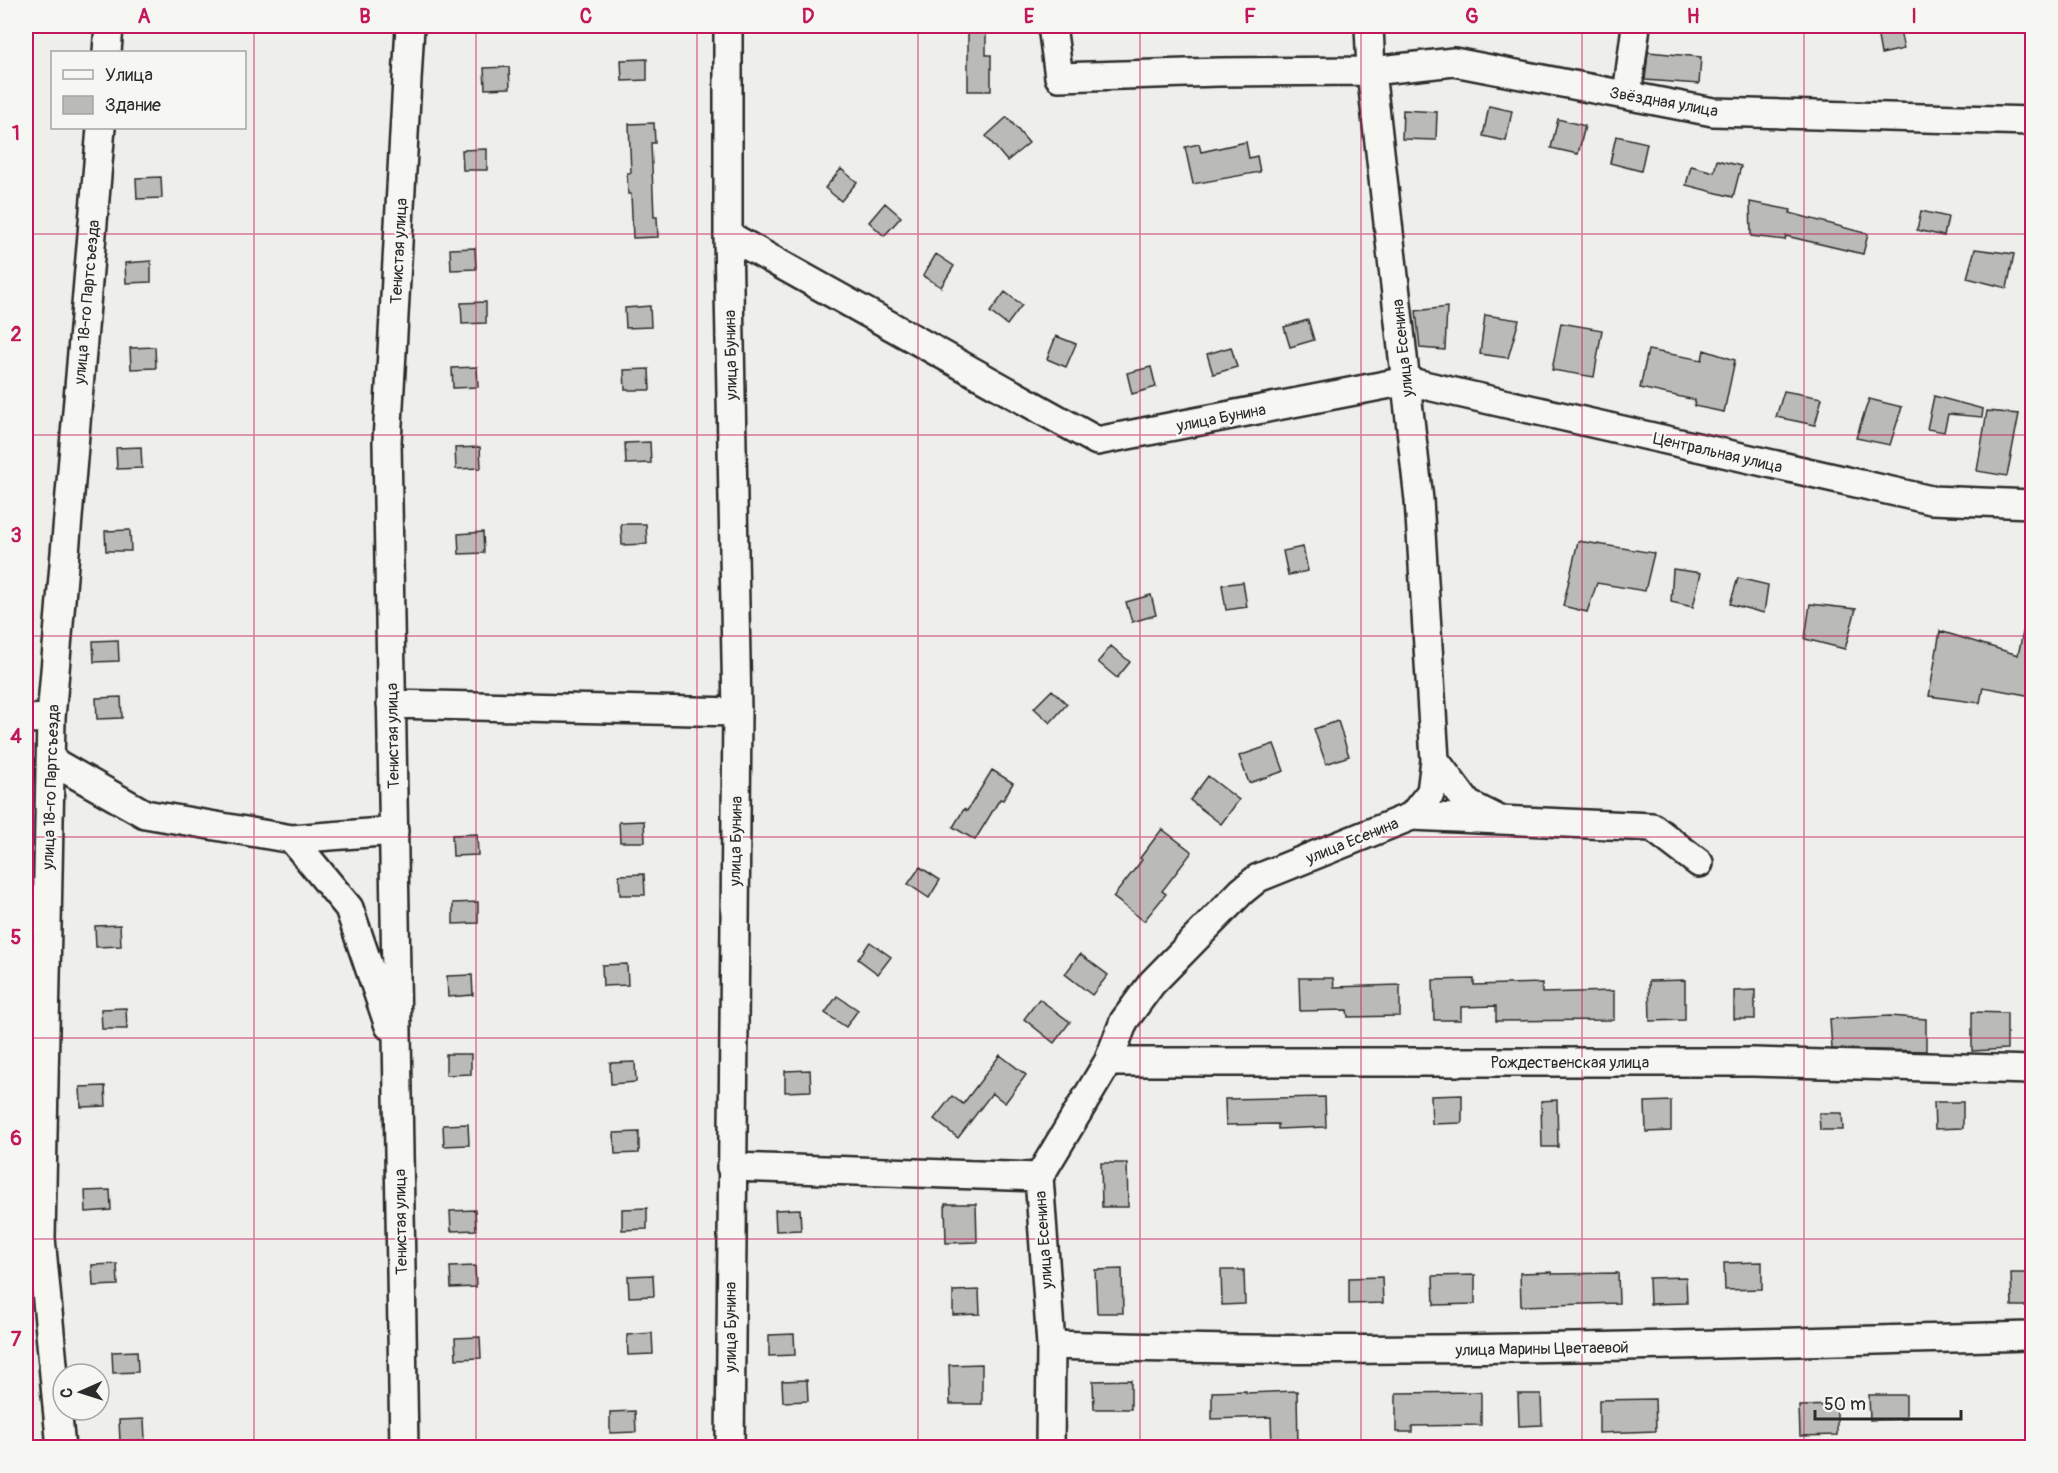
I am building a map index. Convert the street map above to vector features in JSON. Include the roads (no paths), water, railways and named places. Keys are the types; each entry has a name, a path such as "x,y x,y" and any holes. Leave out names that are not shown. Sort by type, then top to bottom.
{"street":[{"path":"107,51 109,26"},
{"name":"Тенистая улица","path":"404,1448 387,442 410,26"},
{"name":"улица Бунина","path":"728,26 728,235 737,712 730,1448"},
{"path":"1052,26 1059,77 1219,72 1371,71"},
{"name":"улица Есенина","path":"1050,1448 1051,1345 1039,1178 1108,1062 1124,1021 1152,983 1242,891 1258,878 1412,816 1431,792 1435,760 1419,500 1371,71 1369,26"},
{"path":"1627,95 1636,26"},
{"name":"Звёздная улица","path":"1371,71 1454,62 1713,112 2032,121"},
{"name":"улица 18-го Партсъезда","path":"61,1448 41,1238 50,760 38,718 101,129"},
{"name":"улица Бунина","path":"728,235 1097,441 1406,381"},
{"name":"Центральная улица","path":"1406,381 1930,500 2032,504"},
{"path":"391,704 737,712"},
{"path":"50,760 145,814 292,839 394,831"},
{"path":"1435,760 1468,804 1502,822"},
{"path":"1412,816 1502,822 1652,827 1699,863"},
{"path":"292,839 349,908 398,1050"},
{"name":"Рождественская улица","path":"1108,1062 1754,1062 2032,1070"},
{"path":"731,1167 1039,1178"},
{"name":"улица Марины Цветаевой","path":"1051,1345 1179,1349 1440,1350 2032,1336"}]}
